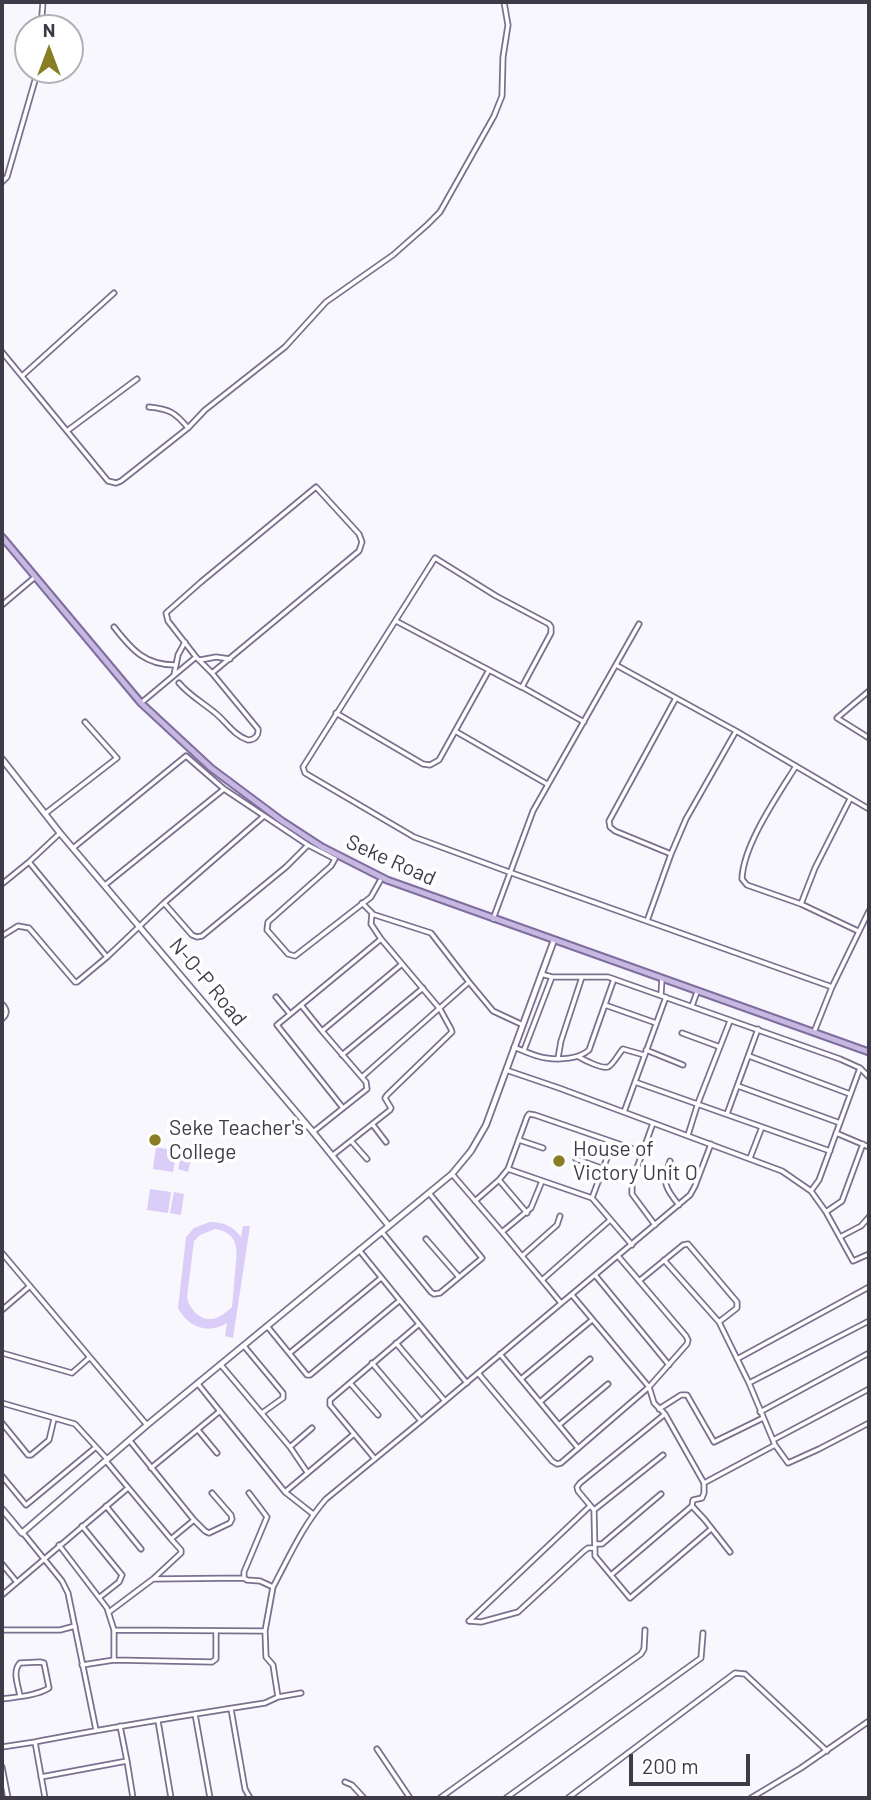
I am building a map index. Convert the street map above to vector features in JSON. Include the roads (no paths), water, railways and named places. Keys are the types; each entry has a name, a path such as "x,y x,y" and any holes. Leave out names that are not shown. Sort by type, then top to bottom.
{"main road":[{"name":"Seke Road","path":"2,537 141,704 241,792 322,847 387,880 869,1052"}],"street":[{"path":"2,352 108,481 121,481 188,428 205,410 285,348 326,302 393,255 428,226 440,212 494,116 502,96 503,57 508,24 504,2"},
{"path":"2,182 7,177 33,84"},
{"path":"22,376 114,293"},
{"path":"67,431 137,379"},
{"path":"149,407 171,411 188,428"},
{"path":"180,683 239,737 252,740 258,732 166,618 168,611 201,582 316,487 359,534 362,542 359,551 212,673"},
{"path":"522,687 551,633 549,624 495,596 435,558 304,764 305,773 414,837 832,987"},
{"path":"2,605 35,577"},
{"path":"396,621 584,722"},
{"path":"493,919 529,821 547,784 639,624"},
{"path":"114,627 126,643 144,658 153,662 175,664"},
{"path":"174,675 175,664 185,642"},
{"path":"141,704 174,675 198,659 230,659"},
{"path":"616,666 869,809"},
{"path":"336,713 423,764 430,765 439,760 489,670"},
{"path":"869,691 837,718 869,738"},
{"path":"671,854 615,831 610,827 609,821 676,698"},
{"path":"46,813 117,758 85,722"},
{"path":"455,731 547,784"},
{"path":"647,921 685,819 736,732"},
{"path":"73,848 186,756 224,789 308,845 335,859 331,866 268,922 267,930 288,954 295,956 371,897 380,881"},
{"name":"N-O-P Road","path":"2,759 60,833 333,1155 389,1226"},
{"path":"796,766 752,842 742,879 747,885 801,904 859,931"},
{"path":"105,885 224,789"},
{"path":"801,904 815,868 850,798"},
{"path":"2,936 18,926 29,928 77,982 141,928 164,903 264,816"},
{"path":"2,884 60,833"},
{"path":"164,903 192,935 201,936 286,867 308,845"},
{"path":"29,862 107,957"},
{"path":"362,903 372,914 431,933 493,1011 523,1026"},
{"path":"814,1032 832,987 869,911"},
{"path":"333,1155 390,1110 385,1098 387,1095 451,1034 452,1029 440,1009 381,940 371,924 372,914"},
{"path":"343,1108 277,1025 381,940"},
{"path":"22,1532 452,1174 471,1152 491,1115 554,940"},
{"path":"322,1031 402,964"},
{"path":"541,974 552,977 604,976 614,979 841,1059 860,1068 869,1077"},
{"path":"524,1051 552,977"},
{"path":"558,1058 582,977"},
{"path":"624,1112 656,1023 663,996 662,978"},
{"path":"514,1047 546,1059 579,1057 590,1050 614,979"},
{"path":"362,1077 469,982"},
{"path":"342,1055 423,988"},
{"path":"692,1006 697,991"},
{"path":"276,997 290,1014"},
{"path":"2,1004 6,1012 2,1020"},
{"path":"301,1005 366,1082 367,1089 313,1132"},
{"path":"605,1005 656,1023"},
{"path":"688,1135 730,1021"},
{"path":"727,1114 758,1029"},
{"path":"682,1032 721,1047"},
{"path":"579,1057 605,1067 610,1066 624,1049 683,1065"},
{"path":"749,1056 850,1094"},
{"path":"811,1191 830,1151 860,1068"},
{"path":"506,1070 782,1171 811,1191 853,1261 869,1254"},
{"path":"635,1082 830,1151"},
{"path":"738,1086 840,1123"},
{"path":"475,1201 508,1169 527,1117 532,1114 642,1152"},
{"path":"653,1123 632,1182 632,1194 655,1225"},
{"path":"373,1125 386,1142"},
{"path":"750,1158 762,1126"},
{"path":"836,1133 869,1147"},
{"path":"518,1140 543,1149"},
{"path":"352,1142 367,1159"},
{"path":"592,1198 613,1142"},
{"path":"278,1697 272,1665 266,1657 265,1630 273,1587 313,1514 326,1499 679,1205 693,1191 711,1144"},
{"path":"826,1212 842,1201 863,1144"},
{"path":"576,1159 604,1169"},
{"path":"670,1161 665,1177 666,1188 679,1205"},
{"path":"508,1169 592,1198 632,1245"},
{"path":"452,1174 561,1303"},
{"path":"499,1180 527,1213"},
{"path":"502,1232 527,1213 542,1181"},
{"path":"382,1232 434,1294 440,1293 482,1258 429,1193"},
{"path":"522,1256 557,1225 561,1216"},
{"path":"840,1237 861,1226 869,1217"},
{"path":"542,1280 610,1220"},
{"path":"426,1238 459,1277"},
{"path":"639,1281 687,1243 737,1302 737,1308 719,1322"},
{"path":"359,1250 467,1382"},
{"path":"2,1253 148,1425"},
{"path":"478,1373 554,1463 561,1463 649,1388 687,1345 687,1338 618,1256"},
{"path":"2,1264 7,1259"},
{"path":"664,1261 719,1322 774,1442 788,1463 869,1423"},
{"path":"595,1275 669,1365"},
{"path":"290,1353 381,1278"},
{"path":"2,1310 30,1286"},
{"path":"737,1359 869,1287"},
{"path":"572,1295 649,1388 654,1403 665,1413 704,1483 705,1493 702,1498 693,1500 692,1506 611,1575"},
{"path":"267,1326 307,1375 313,1374 399,1301"},
{"path":"521,1379 593,1319"},
{"path":"749,1383 869,1321"},
{"path":"375,1459 329,1403 331,1398 418,1325"},
{"path":"396,1343 445,1401"},
{"path":"244,1346 283,1393 283,1398 262,1413"},
{"path":"2,1353 72,1373 90,1358"},
{"path":"760,1412 869,1353"},
{"path":"500,1354 578,1448"},
{"path":"540,1402 590,1359"},
{"path":"372,1363 421,1421"},
{"path":"221,1365 290,1447 307,1472"},
{"path":"350,1382 378,1415"},
{"path":"198,1384 285,1492 313,1514"},
{"path":"559,1424 608,1384"},
{"path":"704,1483 869,1389"},
{"path":"659,1409 681,1395 687,1395 712,1440 716,1442 763,1418"},
{"path":"2,1404 75,1424 181,1550 153,1580 109,1612"},
{"path":"151,1468 220,1411"},
{"path":"665,1413 578,1487 578,1491 592,1508 595,1556 630,1598 711,1529"},
{"path":"2,1423 28,1455 31,1455 49,1440 54,1419"},
{"path":"290,1447 312,1428"},
{"path":"198,1430 217,1454"},
{"path":"285,1492 354,1434"},
{"path":"130,1441 194,1520 209,1533 230,1523 232,1519 212,1493"},
{"path":"2,1476 26,1505 96,1447"},
{"path":"661,1494 602,1544 584,1551 518,1612 481,1622 469,1621 592,1508 663,1455"},
{"path":"2,1595 128,1488"},
{"path":"244,1578 244,1572 267,1517 249,1493"},
{"path":"692,1506 730,1552"},
{"path":"106,1507 141,1549"},
{"path":"2,1508 62,1581 68,1593 96,1730"},
{"path":"172,1539 194,1520"},
{"path":"82,1526 122,1574 119,1581 100,1597"},
{"path":"59,1545 109,1612 114,1630 114,1660"},
{"path":"2,1564 16,1581"},
{"path":"153,1580 244,1578 273,1587"},
{"path":"2,1630 60,1630 75,1626"},
{"path":"114,1630 265,1630"},
{"path":"440,1798 641,1654 644,1649 645,1630"},
{"path":"82,1665 114,1660 212,1662 216,1659 215,1632"},
{"path":"506,1798 701,1658 703,1633"},
{"path":"2,1699 20,1696 45,1691 48,1688 44,1663 20,1663 17,1666 20,1696"},
{"path":"568,1798 735,1673 745,1674 827,1751"},
{"path":"2,1747 138,1722 265,1703 278,1697 301,1693"},
{"path":"230,1708 245,1789 250,1798"},
{"path":"195,1714 210,1798"},
{"path":"158,1721 171,1798"},
{"path":"751,1798 827,1751 869,1721"},
{"path":"120,1726 133,1798"},
{"path":"34,1742 45,1798"},
{"path":"377,1749 410,1798"},
{"path":"41,1777 127,1761"},
{"path":"2,1767 3,1784 8,1798"},
{"path":"345,1782 352,1785 364,1798"}],"place":[{"name":"Seke Teacher's College","path":"155,1140"},
{"name":"House of Victory Unit O","path":"559,1161"}]}
